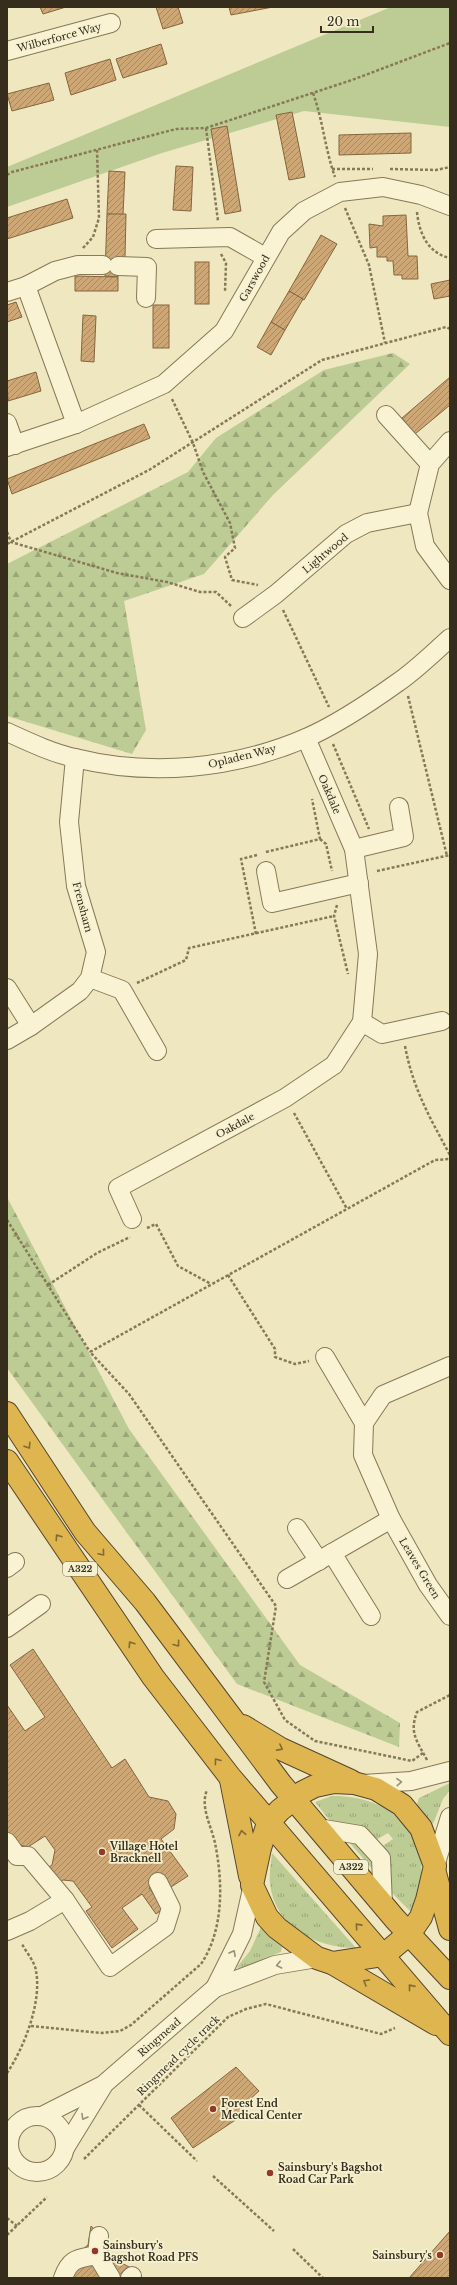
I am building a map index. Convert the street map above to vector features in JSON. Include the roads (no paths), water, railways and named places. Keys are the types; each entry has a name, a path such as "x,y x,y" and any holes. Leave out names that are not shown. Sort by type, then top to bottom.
{"highway":[{"name":"A322","path":"7,1413 85,1532 145,1602 294,1799 383,1905 450,1978"},
{"name":"A322","path":"7,1461 153,1677 230,1777 268,1823 384,1955 447,2031"},
{"name":"A322","path":"235,1721 281,1749 357,1784"},
{"name":"A322","path":"230,1777 252,1887"},
{"path":"435,1868 421,1917 410,1933 384,1955 325,1960 277,1928 267,1917 252,1887 260,1848 268,1823 294,1799 314,1786 334,1782 357,1784 393,1798 412,1816 421,1828 435,1868 450,1929"},
{"name":"A322","path":"325,1960 447,2031"}],"street":[{"name":"Wilberforce Way","path":"7,50 111,23"},
{"name":"Garswood","path":"11,446 76,424 164,384 224,331 265,257 281,232 304,211 340,192 382,187 421,195 450,206"},
{"path":"156,239 230,237 265,257"},
{"path":"7,292 26,286 55,271 78,265 110,265 147,267 146,298"},
{"path":"26,286 76,424"},
{"path":"386,415 430,464"},
{"path":"7,423 11,446"},
{"path":"450,441 430,464 418,513 425,546 450,580"},
{"name":"Lightwood","path":"243,618 276,594 346,534 367,522 418,513"},
{"name":"Opladen Way","path":"7,732 75,758 143,768 202,766 259,754 306,738 337,722 398,682 450,638"},
{"name":"Oakdale","path":"137,1228 118,1188 285,1098 334,1065 362,1022 368,954 354,849 306,738"},
{"name":"Frensham","path":"7,1040 31,1026 80,991 90,978 96,952 76,886 69,822 75,758"},
{"path":"354,849 404,837 398,807"},
{"path":"266,871 272,902 359,883"},
{"path":"90,978 122,990 157,1051"},
{"path":"7,988 31,1026"},
{"path":"362,1022 382,1034 442,1021"},
{"path":"325,1357 364,1423 383,1395 450,1366"},
{"name":"Leaves Green","path":"364,1423 363,1455 391,1519 428,1585 450,1616"},
{"path":"287,1579 391,1519"},
{"path":"297,1528 326,1557 371,1616"},
{"path":"7,1628 41,1604"},
{"path":"357,1784 411,1781 450,1771"},
{"path":"435,1868 450,1817"},
{"path":"318,1828 360,1835 381,1858 383,1905"},
{"path":"7,1842 17,1856 28,1856 65,1900 110,1967 165,1927 172,1908 158,1882"},
{"name":"Ringmead","path":"215,1988 242,1934 252,1887"},
{"path":"10,1929 30,1921 65,1900"},
{"name":"Ringmead","path":"42,2116 103,2085 215,1988 275,1965 325,1960"},
{"name":"Ringmead","path":"65,2148 103,2085"},
{"path":"42,2116 52,2120 59,2127 64,2136 65,2148 62,2158 54,2167 45,2171 28,2171 10,2164 8,2143 10,2127 27,2117 42,2116"},
{"path":"99,2236 97,2255 111,2278"},
{"path":"63,2278 69,2264 78,2258 97,2255"}],"place":[{"name":"Village Hotel Bracknell","path":"102,1852"},
{"name":"Forest End Medical Center","path":"213,2109"},
{"name":"Sainsbury's Bagshot Road Car Park","path":"270,2173"},
{"name":"Sainsbury's Bagshot Road PFS","path":"95,2251"},
{"name":"Sainsbury's","path":"440,2255"}]}
